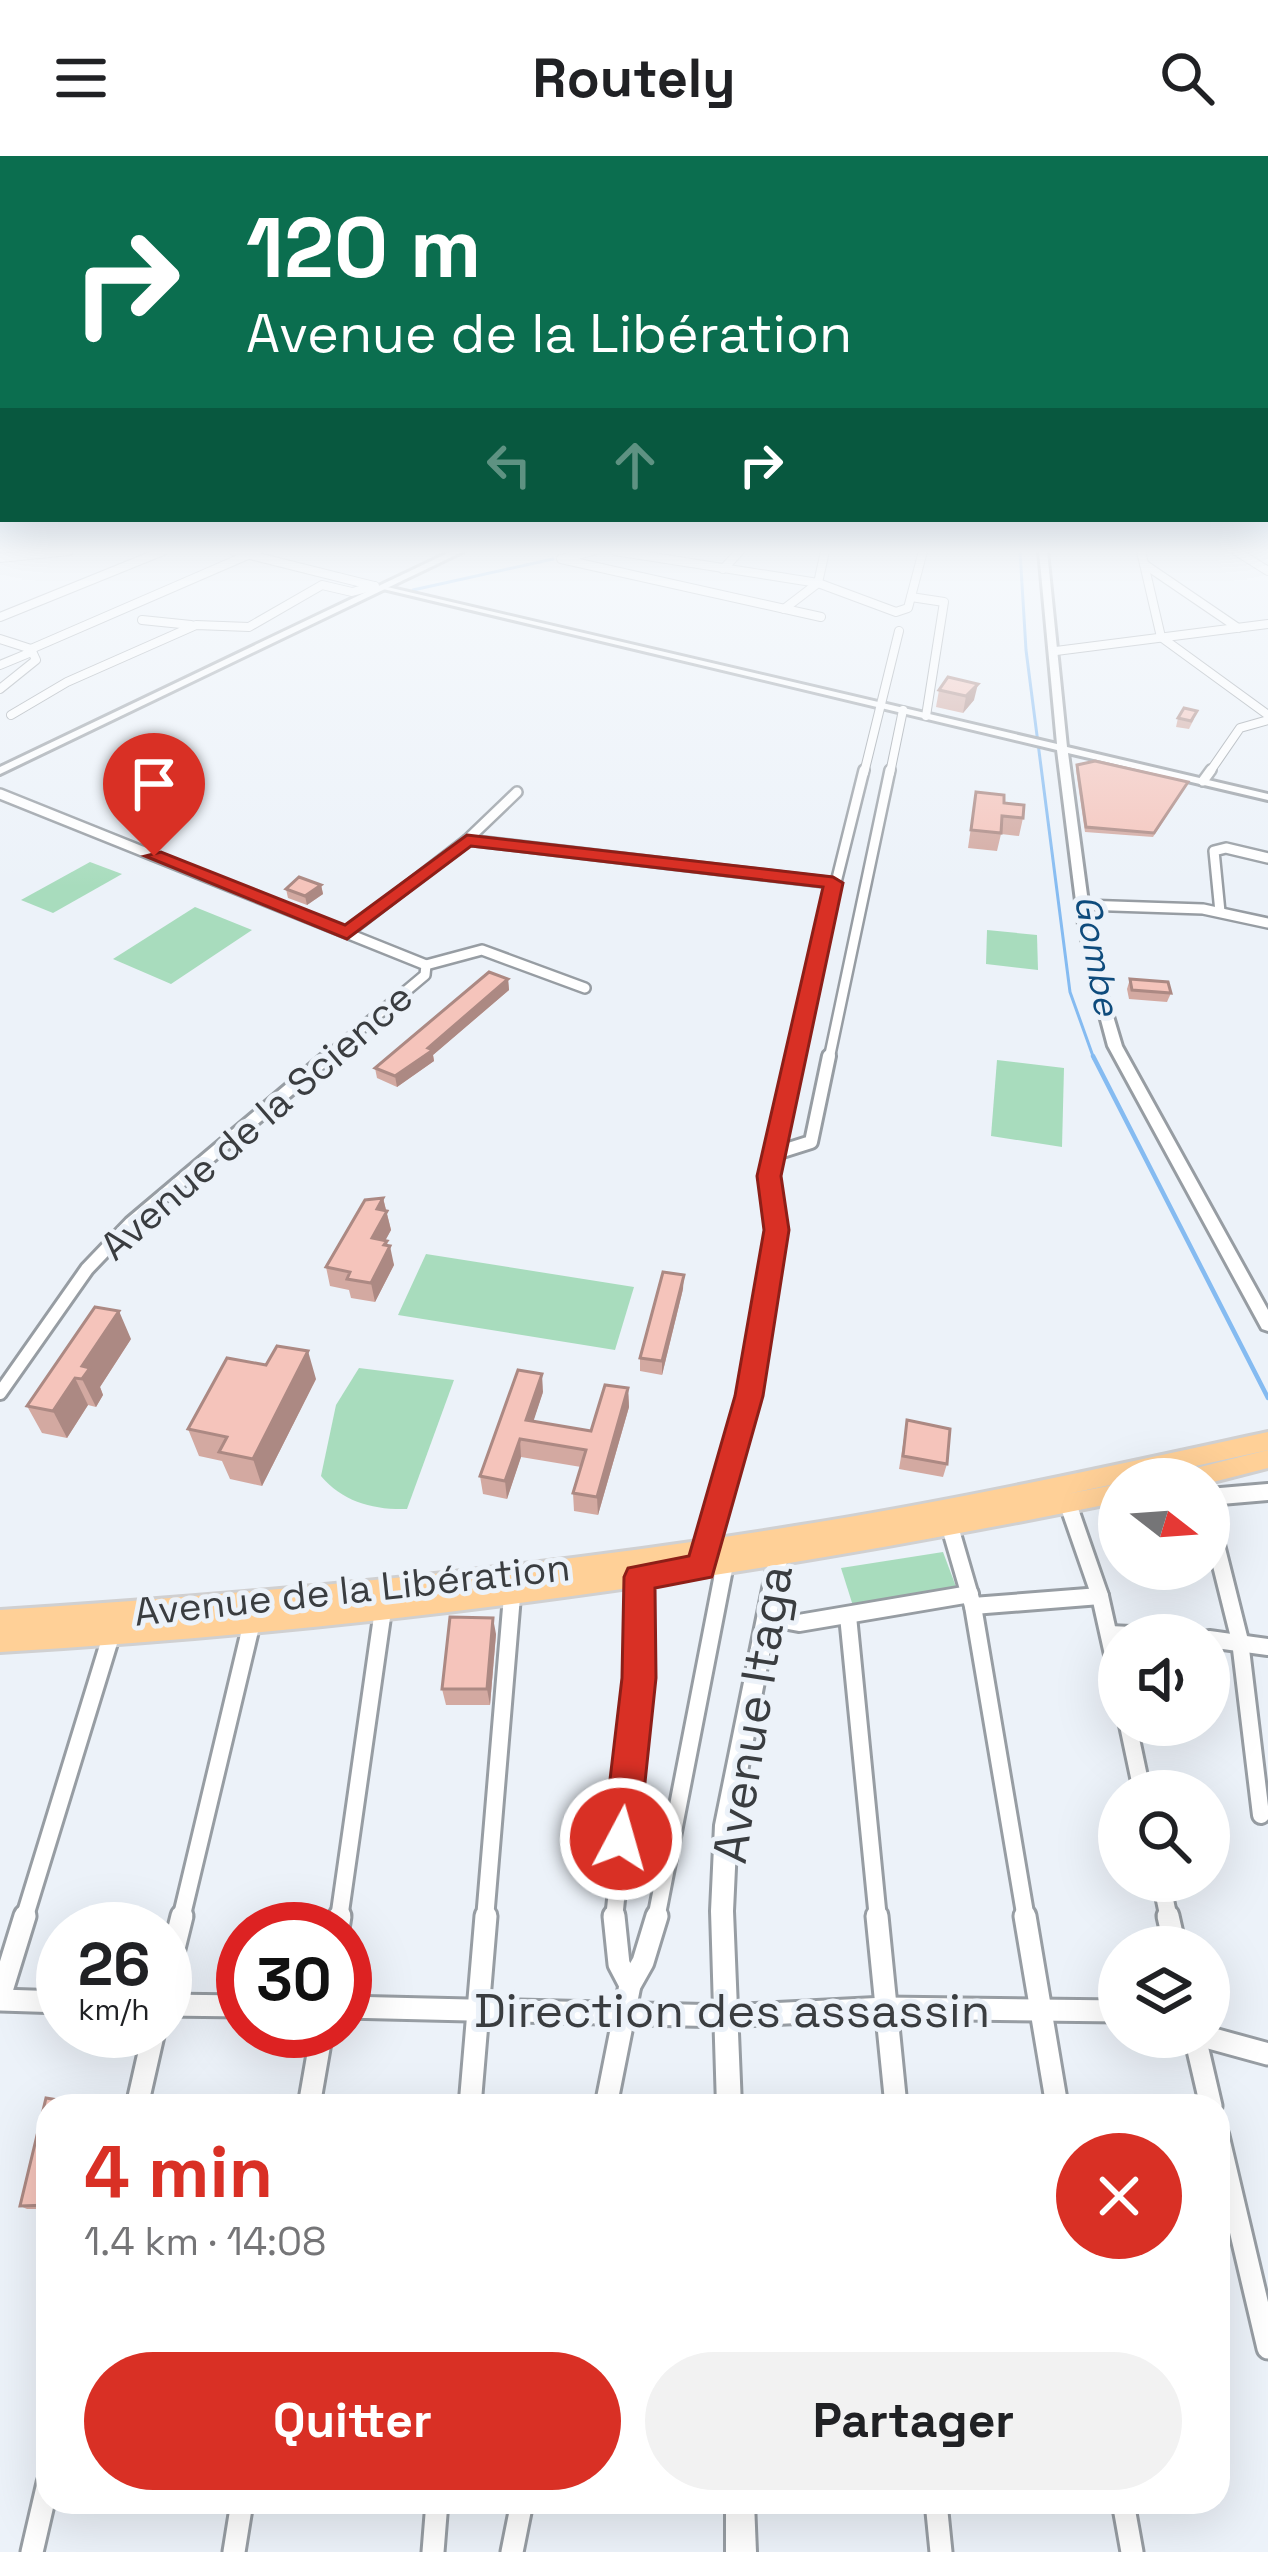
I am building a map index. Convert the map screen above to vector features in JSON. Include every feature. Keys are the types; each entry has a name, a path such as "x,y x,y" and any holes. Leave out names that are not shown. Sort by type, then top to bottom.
{"main road":[{"path":"0,771 223,663"},
{"name":"Avenue de la Libération","path":"0,1621 512,1596 639,1577 1268,1441"},
{"path":"1230,1469 1268,1460"},
{"name":"Avenue de la Libération","path":"780,1547 950,1527 1098,1498"},
{"name":"Avenue de la Libération","path":"0,1641 252,1622 384,1600 710,1560"}],"street":[{"path":"0,689 34,663"},
{"path":"10,715 111,663"},
{"path":"702,663 1268,797"},
{"path":"609,2094 630,1985 643,1962 657,1915 710,1560 749,1396 777,1230 769,1176 773,1154 833,883 890,663"},
{"path":"926,716 934,663"},
{"path":"1056,663 1057,747 1099,999 1115,1046 1268,1325"},
{"path":"1196,663 1268,717"},
{"path":"773,1154 811,1142 903,710"},
{"path":"1203,782 1240,728 1268,717"},
{"path":"347,933 467,840 518,792"},
{"name":"Avenue de la Science","path":"0,794 426,965 482,950 586,988"},
{"path":"467,840 833,883"},
{"path":"1220,911 1217,848 1268,858"},
{"path":"1083,904 1220,911 1268,922"},
{"name":"Avenue de la Science","path":"0,1393 107,1246 425,975 426,965"},
{"path":"1230,1495 1268,1492"},
{"path":"1068,1504 1104,1614"},
{"path":"950,1527 971,1600 1055,2094"},
{"name":"Avenue Itaga","path":"729,2094 722,1911 726,1825 780,1547"},
{"path":"630,1985 616,1951 613,1911 639,1678 639,1577"},
{"path":"1227,1590 1240,1641 1261,1815"},
{"path":"471,2094 512,1596"},
{"path":"767,1617 799,1623 971,1600 1100,1596"},
{"path":"342,1902 384,1600"},
{"path":"848,1616 895,2094"},
{"path":"185,1902 252,1622"},
{"path":"36,2000 0,1998 111,1636"},
{"path":"1230,1640 1268,1647"},
{"name":"Direction des assassin","path":"372,2008 726,2016 886,2008 1098,2011"},
{"path":"1230,2043 1268,2054"},
{"path":"139,2094 148,2058"},
{"path":"311,2094 317,2058"},
{"path":"1200,2058 1208,2094"},
{"path":"1230,2187 1268,2348"},
{"path":"32,2552 41,2514"},
{"path":"234,2552 240,2514"},
{"path":"433,2552 436,2514"},
{"path":"512,2552 520,2514"},
{"path":"740,2514 741,2552"},
{"path":"937,2514 941,2552"},
{"path":"1125,2514 1132,2552"}],"green space":[{"path":"90,862 122,874 53,913 21,900"},
{"path":"195,907 252,930 171,984 113,959"},
{"path":"987,930 1037,935 1038,970 986,964"},
{"path":"997,1060 1064,1068 1062,1147 991,1136"},
{"path":"426,1254 634,1287 615,1350 398,1315"},
{"path":"359,1368 454,1380 407,1509 360,1503 321,1476 336,1405"},
{"path":"943,1552 958,1592 854,1609 841,1568"}],"building":[{"path":"948,677 978,684 966,696 939,690"},
{"path":"1184,708 1197,711 1191,721 1178,718"},
{"path":"1095,761 1188,782 1154,833 1086,827 1077,765"},
{"path":"976,792 1004,795 1004,803 1024,805 1023,818 1002,816 1001,833 971,830"},
{"path":"299,877 321,885 305,896 286,889"},
{"path":"489,972 508,979 428,1048 433,1050 395,1076 375,1068"},
{"path":"1130,979 1168,982 1171,993 1132,990"},
{"path":"383,1198 377,1209 387,1211 372,1238 390,1246 371,1283 347,1279 350,1272 326,1267 365,1200"},
{"path":"663,1272 684,1275 662,1361 640,1358"},
{"path":"95,1307 119,1311 82,1366 90,1368 82,1379 75,1378 53,1411 27,1406"},
{"path":"277,1346 308,1351 253,1459 219,1452 227,1437 188,1429 227,1358 266,1365"},
{"path":"518,1370 542,1374 526,1420 591,1431 605,1385 628,1388 597,1497 573,1493 586,1450 520,1439 505,1481 480,1476"},
{"path":"907,1420 950,1429 947,1464 903,1456"},
{"path":"450,1617 493,1618 487,1689 442,1689"},
{"path":"36,2140 36,2205 20,2206"}],"waterway":[{"name":"Gombe","path":"1028,663 1070,992 1094,1059"},
{"name":"Gombe","path":"1093,1056 1268,1398"}],"route":[{"path":"154,856 347,933 467,840 833,883 784,1090 769,1176 777,1230 749,1396 701,1567 639,1577 639,1678 621,1839"}]}
